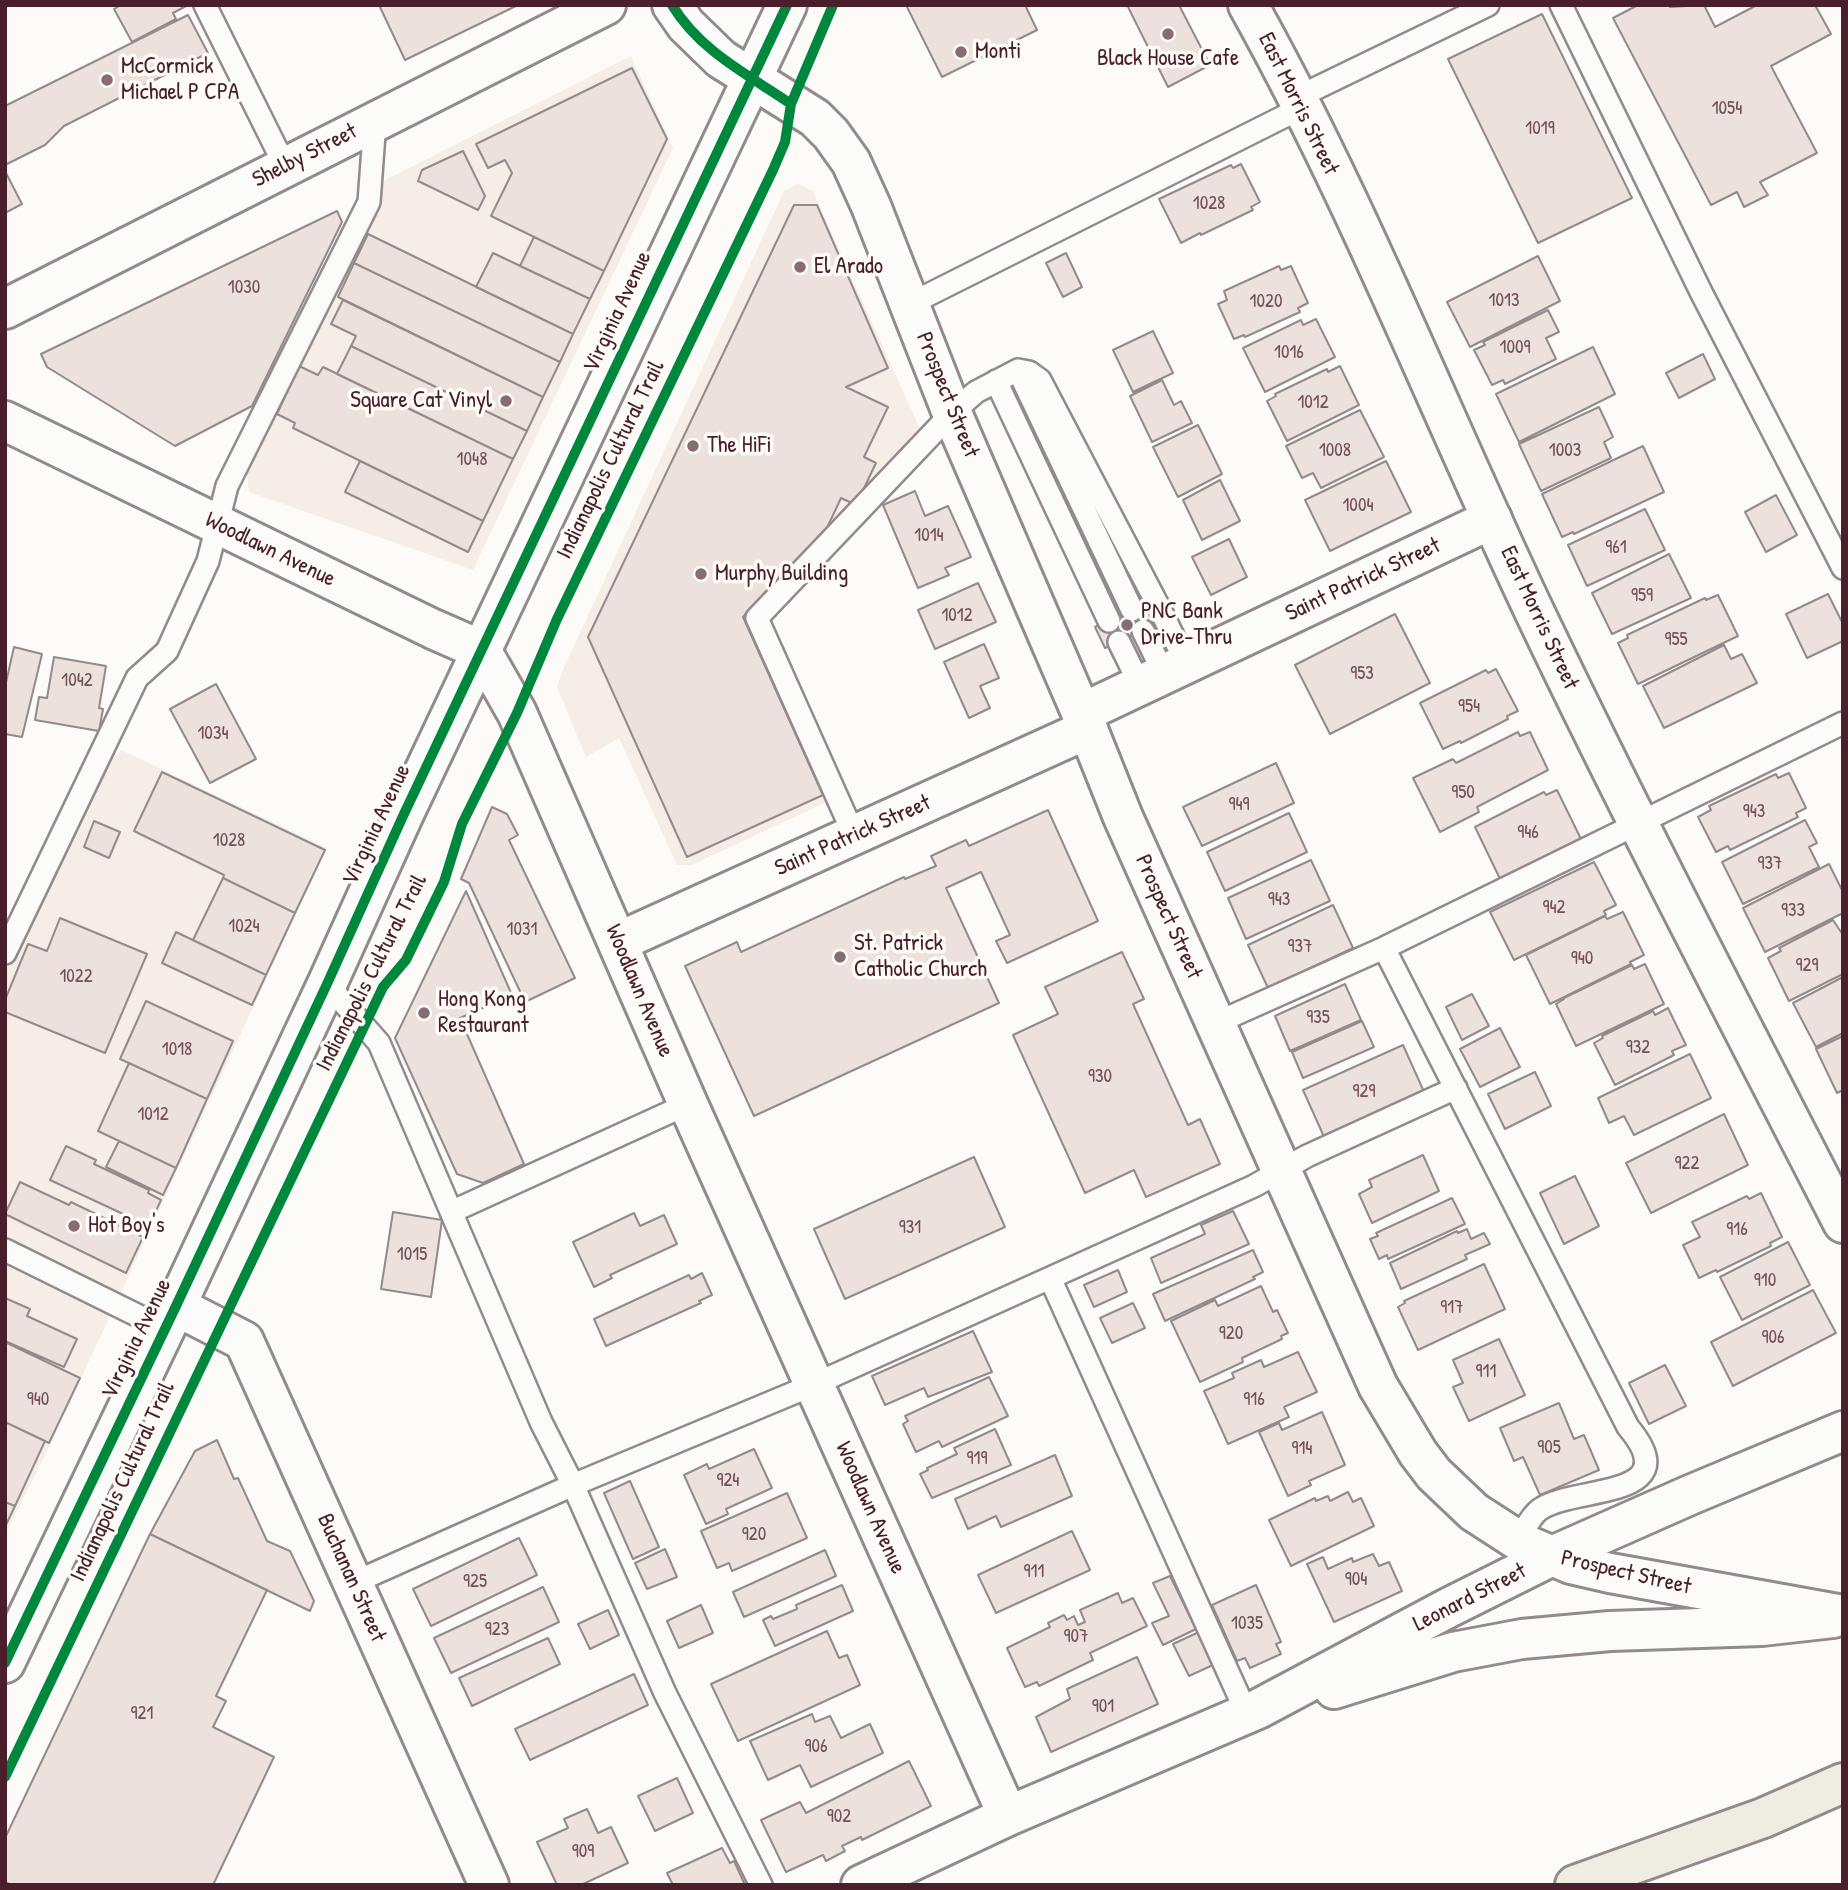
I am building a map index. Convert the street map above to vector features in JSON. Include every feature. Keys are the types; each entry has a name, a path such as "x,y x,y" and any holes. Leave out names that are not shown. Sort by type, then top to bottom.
{"highway":[{"path":"1575,1885 1763,1818 1843,1783"}],"street":[{"name":"Shelby Street","path":"5,309 606,5"},
{"name":"Prospect Street","path":"672,5 686,25 711,51 815,118 844,150 872,206 953,413 1085,721 1123,817 1378,1385 1418,1453 1434,1474 1474,1512 1517,1541 1570,1564 1843,1616"},
{"name":"Virginia Avenue","path":"5,1663 171,1317 481,650 787,5"},
{"name":"East Morris Street","path":"1248,5 1299,103 1386,284 1492,519 1637,825 1843,1223"},
{"path":"5,336 21,310 44,289"},
{"name":"Woodlawn Avenue","path":"5,421 481,650 517,713 688,1104 1008,1816"},
{"name":"Saint Patrick Street","path":"618,942 855,835 1085,721 1164,674 1492,519"},
{"name":"Buchanan Street","path":"171,1317 244,1341 489,1885"},
{"name":"Leonard Street","path":"861,1885 1008,1816 1252,1712 1552,1556 1843,1431"},
{"name":"Leonard Street","path":"1252,1712 1453,1652 1521,1639 1610,1631 1762,1626 1843,1616"}],"lane":[{"path":"205,5 285,166"},
{"path":"910,304 1488,5"},
{"path":"1561,5 1701,292 1843,568"},
{"path":"5,953 137,678 167,651 208,561 227,486 369,202 375,121"},
{"path":"855,835 757,618 953,413 976,392 996,380 1018,370 1030,372 1040,380 1161,611 1164,674"},
{"path":"1018,370 1132,610"},
{"path":"996,380 1109,621"},
{"path":"1143,631 1164,674"},
{"path":"1119,642 1164,674"},
{"path":"1216,1023 1384,948 1843,723"},
{"path":"1384,948 1628,1427 1646,1454 1645,1466 1629,1485 1563,1500 1540,1510 1517,1541"},
{"path":"327,984 379,1043 541,1422 573,1485 666,1693 761,1885"},
{"path":"353,1583 573,1485 815,1384 1254,1186 1307,1156 1455,1088"},
{"path":"452,1212 688,1104"},
{"path":"5,1250 171,1317"},
{"path":"1050,1278 1252,1712"}],"shaded area":[{"path":"631,56 673,148 473,570 249,492 245,462 385,180"},
{"name":"Murphy Building","path":"798,184 813,191 929,449 766,624 841,795 692,865 677,865 619,738 586,757 557,687 784,191"},
{"path":"121,750 327,848 51,1443 5,1535 5,970 110,762"}],"building":[{"path":"121,5 188,5 173,13 176,19 132,42 114,9"},
{"path":"379,5 518,5 405,60"},
{"name":"Monti","path":"906,5 1025,5 1037,30 942,77"},
{"name":"Black House Cafe","path":"1127,5 1179,5 1210,65 1168,87"},
{"path":"1638,5 1704,5 1715,27 1757,5 1815,5 1831,34 1771,66 1817,153 1760,182 1768,195 1744,207 1737,192 1711,205 1613,18"},
{"path":"1542,14 1632,198 1538,243 1448,59"},
{"name":"McCormick Michael P CPA","path":"188,15 208,53 64,126 45,145 5,165 5,106"},
{"path":"632,68 667,139 604,271 491,216 512,173 505,160 488,168 476,144"},
{"path":"463,151 485,196 478,210 418,181 422,170"},
{"path":"1241,164 1260,202 1251,207 1253,210 1181,243 1159,199 1231,165 1233,168"},
{"path":"5,171 22,204 5,213"},
{"name":"Murphy Building","path":"794,205 817,205 888,368 846,387 888,407 864,457 876,463 856,505 841,498 826,530 743,617 823,795 687,857 588,637"},
{"path":"337,211 342,222 252,406 175,446 47,367 41,354"},
{"path":"368,234 573,334 560,362 354,263"},
{"path":"534,237 604,271 590,299 520,266"},
{"path":"493,253 590,299 573,334 476,287"},
{"path":"1066,253 1082,287 1063,297 1046,263"},
{"path":"1538,256 1560,301 1470,347 1447,302"},
{"path":"354,263 560,362 543,397 338,297"},
{"path":"1279,266 1281,270 1291,266 1308,303 1298,308 1300,312 1245,337 1244,335 1234,339 1218,304 1227,300 1224,291"},
{"path":"343,300 543,397 527,431 351,346 356,336 331,324"},
{"path":"1548,310 1559,332 1546,338 1556,359 1505,384 1503,380 1492,385 1474,350 1485,345 1483,342"},
{"path":"1316,319 1335,357 1265,392 1243,348 1301,320 1303,325"},
{"path":"1153,331 1173,373 1133,392 1113,350"},
{"path":"351,346 527,431 513,459 337,374"},
{"path":"1593,347 1615,394 1519,442 1496,394"},
{"path":"1703,354 1715,379 1679,398 1666,373"},
{"path":"299,366 318,375 323,367 513,459 483,521 293,428 295,423 277,414"},
{"path":"1340,366 1359,405 1287,441 1267,401 1276,396 1275,394 1327,369 1328,372"},
{"path":"1162,380 1174,405 1181,401 1192,423 1152,442 1130,396"},
{"path":"1599,407 1613,437 1604,442 1611,458 1541,491 1519,444"},
{"path":"1360,410 1384,457 1321,488 1313,473 1302,478 1286,446"},
{"path":"1198,425 1222,474 1178,497 1153,447"},
{"path":"1643,446 1664,492 1562,537 1542,494"},
{"path":"360,461 483,521 468,552 345,492"},
{"path":"1386,461 1411,512 1330,551 1305,500"},
{"path":"1220,480 1240,521 1202,540 1183,500"},
{"path":"915,491 925,516 948,506 971,557 945,568 949,575 918,588 883,505"},
{"path":"1776,495 1797,535 1766,552 1745,512"},
{"path":"1645,509 1665,550 1587,586 1568,545"},
{"path":"1229,539 1247,577 1211,595 1192,557"},
{"path":"1669,554 1691,598 1612,634 1592,593"},
{"path":"978,583 996,622 935,649 918,610"},
{"path":"1828,594 1843,624 1843,641 1807,658 1786,614"},
{"path":"1718,595 1738,636 1638,684 1618,643 1628,638 1627,635 1705,598 1706,600"},
{"name":"PNC Bank Drive-Thru","path":"1148,602 1158,623 1105,648 1095,627"},
{"path":"1395,614 1430,683 1330,734 1295,665"},
{"path":"984,644 999,678 980,686 990,708 969,718 944,662"},
{"path":"1724,645 1731,659 1742,654 1757,683 1664,728 1643,686"},
{"path":"14,647 42,654 22,737 5,734 5,687"},
{"path":"54,657 106,666 99,708 103,709 99,731 35,720 39,697 47,698"},
{"path":"1496,669 1518,711 1461,743 1460,741 1443,749 1420,703 1486,670 1488,673"},
{"path":"216,684 256,759 210,783 170,709"},
{"path":"1518,732 1520,736 1530,732 1548,770 1477,807 1479,812 1440,832 1413,778 1453,759 1456,763"},
{"path":"1276,763 1294,803 1202,846 1183,807"},
{"path":"162,772 325,850 295,913 134,831"},
{"path":"1789,773 1806,808 1796,813 1798,817 1730,850 1728,846 1716,852 1698,817 1711,810 1709,806 1776,774 1778,778"},
{"path":"1557,790 1581,839 1501,881 1475,827 1544,792 1546,795"},
{"path":"492,807 507,814 518,835 509,840 575,978 525,1002 469,883 461,879"},
{"name":"St. Patrick Catholic Church","path":"1048,810 1098,921 1007,963 996,941 1010,935 981,872 946,888 999,1003 754,1116 685,966 737,942 741,952 904,877 905,879 936,866 931,856 966,840 969,846"},
{"path":"1289,813 1307,852 1225,891 1207,852"},
{"path":"1805,820 1817,843 1809,847 1819,867 1743,904 1722,862"},
{"path":"94,821 120,832 109,858 84,847"},
{"path":"1311,860 1330,901 1246,939 1228,898"},
{"path":"1594,862 1616,905 1604,911 1606,915 1514,960 1490,912"},
{"path":"1829,864 1843,892 1843,913 1765,952 1743,908"},
{"path":"223,878 295,913 266,975 193,940"},
{"path":"466,891 512,995 460,1018 524,1164 483,1183 457,1174 395,1038"},
{"path":"1333,905 1353,948 1268,988 1248,945"},
{"path":"1623,912 1644,955 1550,1004 1526,955 1605,916 1607,919"},
{"path":"60,918 147,954 105,1053 5,1012 5,1000 28,944 47,951"},
{"path":"1833,920 1843,935 1843,974 1789,1001 1768,958 1781,951 1779,948"},
{"path":"176,932 266,975 252,1005 162,963"},
{"path":"1122,952 1144,999 1133,1004 1188,1125 1200,1119 1220,1164 1146,1197 1134,1170 1085,1193 1013,1035 1058,1014 1045,987"},
{"path":"1645,964 1664,1004 1576,1046 1556,1004 1632,965 1634,969"},
{"path":"1843,977 1843,1033 1816,1047 1793,1003"},
{"path":"1345,984 1361,1020 1290,1051 1275,1016"},
{"path":"1472,994 1489,1026 1462,1040 1446,1007"},
{"path":"146,1001 233,1041 207,1099 120,1059"},
{"path":"1668,1008 1686,1045 1672,1051 1674,1055 1615,1085 1594,1043 1603,1038 1602,1036 1653,1011 1655,1015"},
{"path":"1362,1021 1374,1047 1303,1078 1292,1052"},
{"path":"1500,1028 1520,1067 1480,1087 1460,1049"},
{"path":"1843,1036 1843,1090 1837,1093 1816,1049"},
{"path":"1403,1045 1425,1094 1325,1139 1303,1090"},
{"path":"1690,1054 1711,1098 1634,1135 1624,1116 1609,1123 1598,1098"},
{"path":"129,1063 207,1099 176,1168 98,1131"},
{"path":"1535,1072 1551,1106 1505,1129 1488,1094"},
{"path":"1724,1114 1748,1165 1651,1213 1626,1163"},
{"path":"119,1141 176,1168 163,1195 106,1167"},
{"path":"66,1146 96,1160 94,1164 149,1190 148,1193 161,1200 149,1226 50,1180"},
{"path":"1423,1155 1439,1191 1372,1223 1359,1194 1372,1187 1369,1180"},
{"path":"974,1157 1005,1227 845,1299 814,1229"},
{"path":"1575,1176 1599,1226 1564,1244 1540,1193"},
{"name":"Hot Boy's","path":"20,1182 69,1205 71,1202 143,1237 126,1273 5,1214"},
{"path":"1761,1193 1782,1237 1770,1243 1771,1246 1699,1278 1683,1245 1700,1237 1692,1222 1747,1196 1749,1199"},
{"path":"1452,1198 1465,1224 1388,1259 1387,1255 1379,1259 1370,1239 1378,1236 1376,1233"},
{"path":"1233,1211 1249,1244 1161,1283 1151,1258 1205,1234 1201,1225"},
{"path":"393,1212 442,1220 431,1297 381,1289"},
{"path":"634,1213 640,1226 664,1215 677,1244 610,1275 612,1278 594,1287 573,1242"},
{"path":"1467,1229 1471,1239 1484,1233 1490,1244 1465,1255 1467,1259 1401,1289 1390,1263 1457,1231 1458,1233"},
{"path":"1788,1242 1810,1285 1742,1320 1720,1277"},
{"path":"1253,1250 1263,1272 1253,1277 1255,1279 1165,1321 1153,1294"},
{"path":"1484,1264 1505,1309 1418,1350 1398,1307 1405,1303 1404,1301"},
{"path":"1118,1270 1127,1292 1094,1307 1084,1285"},
{"path":"702,1273 712,1295 699,1301 701,1303 606,1346 594,1319 689,1275 691,1279"},
{"path":"1261,1286 1273,1312 1277,1310 1288,1333 1281,1336 1282,1339 1242,1358 1243,1362 1200,1382 1171,1321 1215,1300 1218,1306"},
{"path":"1813,1290 1836,1333 1733,1386 1711,1342"},
{"path":"5,1298 30,1309 27,1316 77,1339 64,1367 5,1341"},
{"path":"1133,1303 1145,1328 1112,1343 1100,1318"},
{"path":"973,1331 992,1372 928,1397 924,1388 885,1405 872,1376"},
{"path":"1499,1339 1525,1395 1469,1421 1453,1387 1463,1383 1453,1360"},
{"path":"5,1342 80,1378 49,1443 5,1422"},
{"path":"1298,1352 1317,1392 1284,1407 1289,1417 1228,1444 1204,1391 1234,1378 1232,1373 1261,1360 1264,1367"},
{"path":"1665,1365 1686,1406 1649,1424 1629,1383"},
{"path":"989,1377 1008,1416 942,1447 939,1441 916,1452 903,1424 908,1421 905,1416"},
{"path":"1559,1403 1574,1439 1584,1435 1599,1470 1540,1495 1523,1457 1514,1461 1500,1428"},
{"path":"1322,1412 1345,1465 1309,1481 1311,1485 1288,1496 1259,1432 1279,1423 1282,1430"},
{"path":"5,1422 45,1441 15,1506 5,1502"},
{"path":"995,1429 1011,1465 932,1498 920,1474 957,1454 954,1448"},
{"path":"217,1440 267,1541 290,1551 314,1601 310,1611 150,1534 195,1451"},
{"path":"754,1449 772,1488 726,1509 728,1514 706,1524 684,1475 707,1464 709,1469"},
{"path":"1055,1455 1072,1496 1001,1527 996,1516 968,1529 955,1499"},
{"path":"630,1481 659,1547 633,1559 604,1493"},
{"path":"1348,1492 1353,1502 1361,1498 1374,1526 1291,1566 1269,1520 1315,1498 1316,1501 1328,1496 1330,1501"},
{"path":"787,1493 807,1538 732,1571 729,1563 717,1568 701,1531"},
{"path":"5,1502 15,1506 5,1527"},
{"path":"1072,1531 1090,1570 996,1613 978,1575"},
{"path":"150,1534 267,1590 216,1696 226,1701 213,1727 274,1757 213,1885 11,1885 5,1882 5,1838"},
{"path":"519,1538 537,1575 431,1626 413,1589"},
{"path":"665,1549 677,1577 647,1589 635,1563"},
{"path":"825,1550 836,1576 744,1617 733,1592"},
{"path":"1373,1554 1379,1566 1389,1562 1402,1591 1334,1622 1307,1564 1323,1557 1328,1569 1352,1558 1353,1562"},
{"path":"1170,1576 1196,1629 1163,1645 1152,1623 1169,1616 1153,1583"},
{"path":"842,1585 853,1611 775,1646 763,1620 771,1616 773,1619 797,1609 796,1605"},
{"path":"1256,1585 1281,1642 1276,1644 1281,1654 1250,1668 1245,1658 1237,1661 1212,1605"},
{"path":"543,1587 559,1622 451,1673 434,1638"},
{"path":"1118,1593 1122,1603 1133,1598 1147,1626 1090,1653 1093,1660 1039,1686 1037,1682 1025,1687 1007,1648 1050,1627 1048,1623 1064,1615 1067,1620 1074,1616 1078,1625 1085,1622 1080,1610"},
{"path":"701,1605 713,1633 679,1648 667,1621"},
{"path":"608,1610 619,1635 590,1649 578,1624"},
{"path":"827,1631 839,1658 847,1655 860,1685 738,1741 711,1684"},
{"path":"1199,1632 1215,1664 1189,1676 1173,1644"},
{"path":"548,1638 560,1664 472,1706 459,1678"},
{"path":"1137,1657 1158,1704 1051,1752 1036,1717 1070,1699 1067,1689"},
{"path":"634,1674 648,1705 530,1760 515,1729"},
{"path":"812,1714 815,1722 830,1716 841,1738 870,1724 883,1753 811,1787 800,1765 768,1780 750,1741"},
{"path":"909,1761 931,1806 862,1840 861,1837 842,1846 845,1851 826,1861 823,1855 786,1872 761,1820 800,1802 806,1813"},
{"path":"677,1778 693,1813 655,1831 638,1796"},
{"path":"587,1809 598,1833 611,1827 628,1863 581,1885 557,1885 537,1842 568,1828 564,1819"},
{"path":"722,1848 730,1863 734,1861 745,1885 673,1885 667,1873"}],"cycle path":[{"path":"672,5 684,22 711,49 791,104"},
{"name":"Indianapolis Cultural Trail","path":"5,1663 176,1306 403,816 787,5"},
{"name":"Indianapolis Cultural Trail","path":"5,1777 383,987 406,960 444,882 462,824 517,713 557,619 773,170 785,142 791,104 833,5"}],"place":[{"name":"Black House Cafe","path":"1168,34"},
{"name":"Monti","path":"961,52"},
{"name":"McCormick Michael P CPA","path":"107,80"},
{"name":"El Arado","path":"800,267"},
{"name":"Square Cat Vinyl","path":"506,401"},
{"name":"The HiFi","path":"693,446"},
{"name":"Murphy Building","path":"701,574"},
{"name":"PNC Bank Drive-Thru","path":"1127,625"},
{"name":"St. Patrick Catholic Church","path":"840,957"},
{"name":"Hong Kong Restaurant","path":"424,1013"},
{"name":"Hot Boy's","path":"74,1226"}]}
